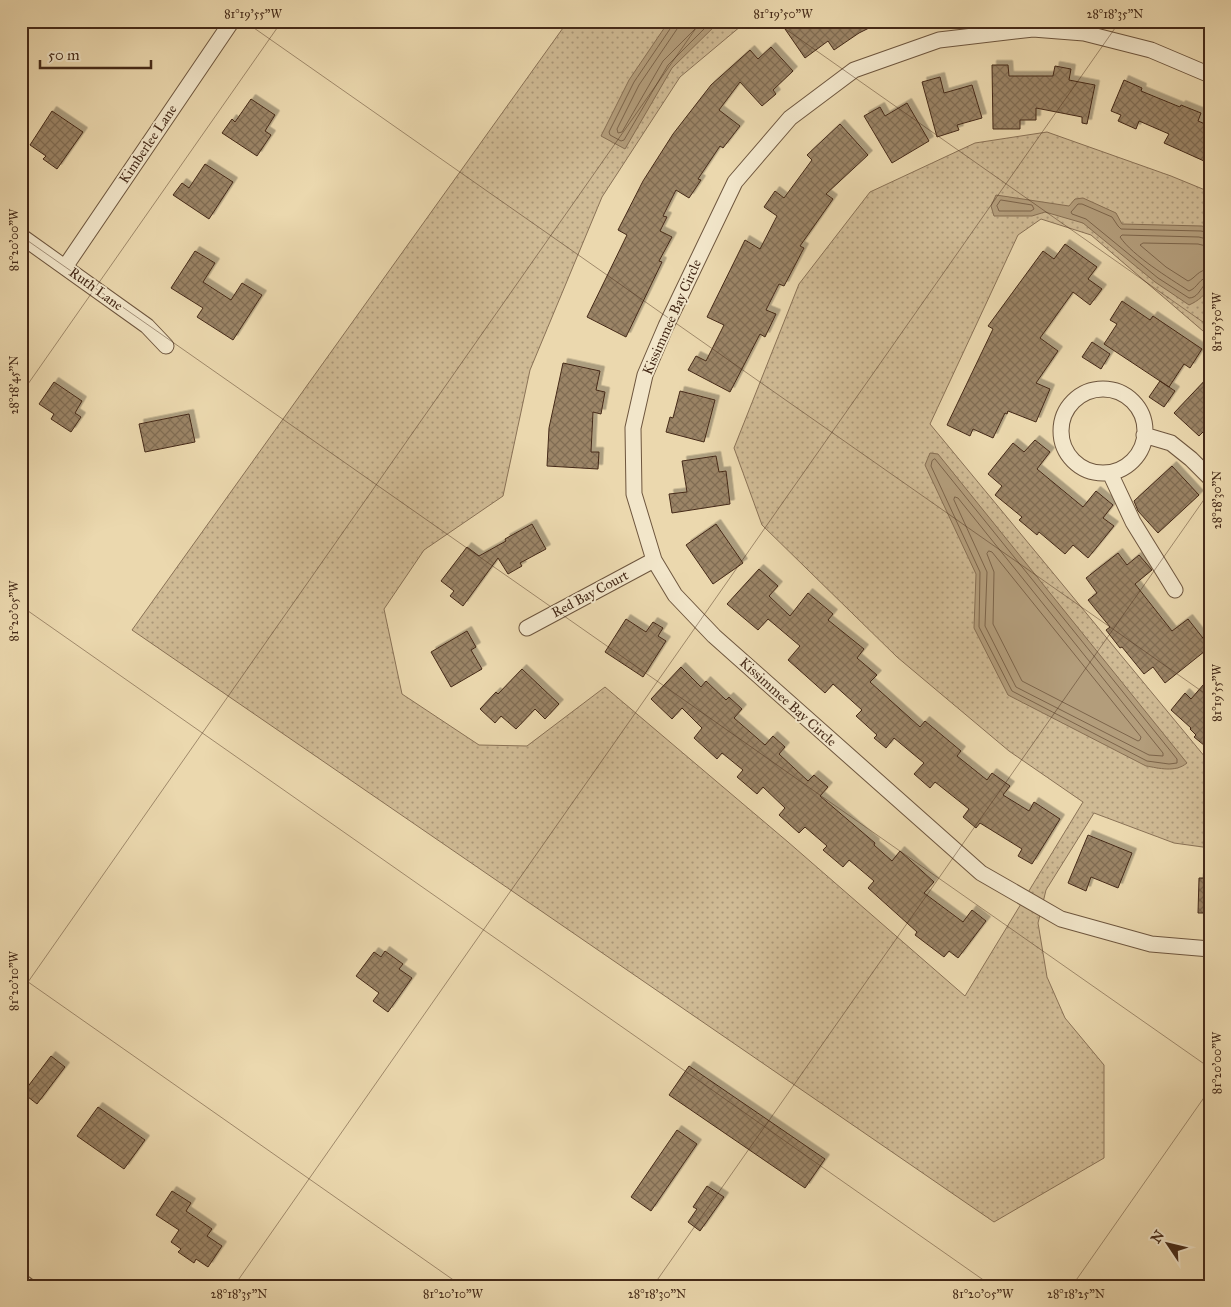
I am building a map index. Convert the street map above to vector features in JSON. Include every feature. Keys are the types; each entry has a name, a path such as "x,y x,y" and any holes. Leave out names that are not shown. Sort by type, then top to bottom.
{"street":[{"name":"Kimberlee Lane","path":"66,266 232,21"},
{"name":"Kissimmee Bay Circle","path":"1210,75 1141,48 1084,33 1033,30 939,40 854,70 790,118 735,182 666,326 645,375 632,428 634,494 654,560 676,595 714,636 981,873 1061,919 1150,944 1210,949"},
{"name":"Ruth Lane","path":"21,236 66,266 147,326 166,346"},
{"path":"1105,389 1118,392 1130,399 1139,410 1143,422 1144,435 1141,448 1134,460 1123,468 1110,473 1096,473 1082,468 1071,460 1064,447 1060,433 1062,419 1069,406 1080,396 1092,391 1105,389"},
{"path":"1144,435 1171,442 1210,478"},
{"path":"1110,473 1133,522 1175,590"},
{"name":"Red Bay Court","path":"527,628 654,560"},
{"path":"21,1281 28,1286"}],"shaded area":[{"path":"568,21 747,21 680,77 602,197 530,370 503,496 424,550 384,609 402,694 479,745 527,746 605,687 788,842 965,996 1083,802 1009,751 897,657 762,525 734,448 799,284 870,192 975,143 1047,132 1171,176 1210,192 1210,337 1091,235 1041,219 1018,235 930,424 1210,763 1210,848 1174,843 1094,813 1046,890 1038,923 1047,977 1065,1018 1104,1065 1104,1158 994,1222 132,630"}],"water":[{"path":"669,21 720,21 672,68 625,149 601,136 629,80"},
{"path":"996,195 1069,206 1075,199 1083,198 1116,213 1122,224 1202,226 1210,229 1210,281 1208,289 1196,302 1189,305 1155,282 1083,223 1045,212 1032,216 994,216 991,206"},
{"path":"930,453 938,454 1187,763 1172,769 1146,766 1008,695 974,628 976,574 925,465"}],"building":[{"path":"796,21 883,21 859,33 834,50 828,41 805,58 785,29"},
{"path":"771,47 793,71 773,90 776,94 762,106 740,82 719,110 740,126 723,148 720,146 698,179 701,180 689,198 676,190 663,216 667,217 660,231 672,237 659,261 662,262 626,337 587,317 627,235 618,230 643,181 673,134 711,85 750,50 758,59"},
{"path":"992,65 1008,65 1009,76 1053,76 1055,66 1071,69 1069,80 1095,85 1087,124 1082,123 1082,117 1036,108 1036,120 1020,120 1020,129 993,129"},
{"path":"940,77 944,93 972,85 982,118 957,125 959,130 937,137 922,82"},
{"path":"1124,80 1142,88 1141,91 1180,107 1181,105 1201,113 1198,121 1210,126 1210,148 1204,161 1164,143 1169,134 1139,121 1136,129 1118,121 1121,115 1111,111"},
{"path":"251,99 275,115 265,131 271,135 257,156 222,133 232,119 235,122"},
{"path":"907,103 929,141 892,163 864,116 880,107 885,116"},
{"path":"52,111 83,132 57,169 43,159 46,156 30,145"},
{"path":"840,124 868,155 826,194 833,199 800,246 804,248 784,286 779,284 766,310 776,314 765,337 760,334 730,392 688,370 696,356 706,361 724,325 707,317 745,240 760,249 777,216 764,207 775,191 784,198 812,160 807,155"},
{"path":"205,164 233,182 209,219 173,195 182,183 189,188"},
{"path":"1065,244 1097,267 1088,279 1102,289 1090,305 1073,292 1040,338 1058,351 1036,383 1050,389 1036,422 1008,411 1007,414 1005,413 993,438 973,429 970,436 947,425 993,329 988,326 1043,251 1054,259"},
{"path":"195,251 215,263 203,282 231,300 242,283 262,295 233,340 197,317 203,308 171,288"},
{"path":"1122,301 1150,320 1153,316 1202,349 1190,368 1184,364 1169,387 1104,344 1117,324 1110,320"},
{"path":"1092,342 1110,354 1101,369 1082,357"},
{"path":"563,363 600,371 596,390 605,392 601,414 593,412 591,452 599,452 598,469 547,466 549,428"},
{"path":"1210,375 1210,425 1199,436 1174,413"},
{"path":"1160,381 1175,391 1164,407 1149,397"},
{"path":"54,382 82,401 75,413 81,417 71,432 51,419 54,414 39,404"},
{"path":"680,391 715,400 704,442 666,432 670,417 673,418"},
{"path":"189,414 195,442 145,452 139,424"},
{"path":"1035,440 1050,452 1037,469 1083,507 1096,491 1113,505 1103,518 1114,526 1088,558 1073,545 1065,554 1039,532 1037,535 1019,520 1022,517 995,495 1002,486 988,474 1013,443 1024,452"},
{"path":"716,456 719,472 726,471 730,504 672,513 669,494 687,492 682,461"},
{"path":"1172,466 1199,495 1158,533 1138,511 1134,501"},
{"path":"532,524 546,549 520,563 522,566 508,574 498,558 463,606 450,596 454,591 441,581 467,547 479,556"},
{"path":"716,524 743,563 713,584 686,545"},
{"path":"1118,553 1127,565 1139,555 1152,570 1135,584 1172,631 1188,619 1210,647 1165,683 1153,667 1144,674 1106,630 1110,627 1088,600 1097,593 1086,578"},
{"path":"759,569 778,586 769,596 790,616 808,593 833,614 828,620 864,649 857,658 877,675 870,682 920,727 925,721 961,751 957,756 987,780 992,773 1010,786 1003,795 1029,811 1034,802 1060,819 1032,864 1018,856 1022,849 980,823 976,828 963,817 969,809 935,782 930,788 914,774 924,763 894,738 886,748 874,738 877,735 856,716 862,710 833,684 825,693 788,660 800,646 768,619 758,630 727,604"},
{"path":"626,619 646,632 653,622 663,628 658,636 666,641 643,677 605,652"},
{"path":"467,631 476,647 471,650 482,669 451,687 431,652"},
{"path":"681,667 701,687 706,681 726,700 729,697 742,709 734,718 765,745 773,736 785,747 779,754 808,781 814,775 828,787 820,796 875,843 874,845 892,861 900,851 934,882 924,893 963,922 972,910 986,921 958,958 949,951 944,957 915,935 917,932 868,888 874,881 849,860 843,867 823,850 827,846 805,827 799,833 779,815 785,808 763,787 757,794 737,777 743,770 722,753 717,759 694,738 702,728 682,708 672,719 651,699"},
{"path":"522,669 559,704 545,719 535,709 516,729 501,716 495,723 480,709 496,692 498,694"},
{"path":"1210,677 1210,750 1194,737 1196,735 1191,728 1171,710 1185,693 1191,699"},
{"path":"1088,835 1132,853 1118,888 1091,877 1086,891 1068,883"},
{"path":"1199,878 1210,878 1210,913 1198,913"},
{"path":"385,951 403,964 399,969 412,978 388,1012 373,1001 379,993 356,976 374,952 381,957"},
{"path":"51,1056 65,1067 37,1104 23,1093"},
{"path":"689,1066 825,1159 805,1188 669,1095"},
{"path":"98,1107 145,1140 124,1169 77,1136"},
{"path":"677,1130 697,1144 651,1211 631,1197"},
{"path":"707,1186 724,1197 700,1231 688,1222 697,1209 693,1207"},
{"path":"172,1191 191,1203 186,1211 212,1229 207,1236 222,1246 208,1267 196,1259 194,1263 178,1252 181,1249 171,1242 179,1230 156,1215"}]}
